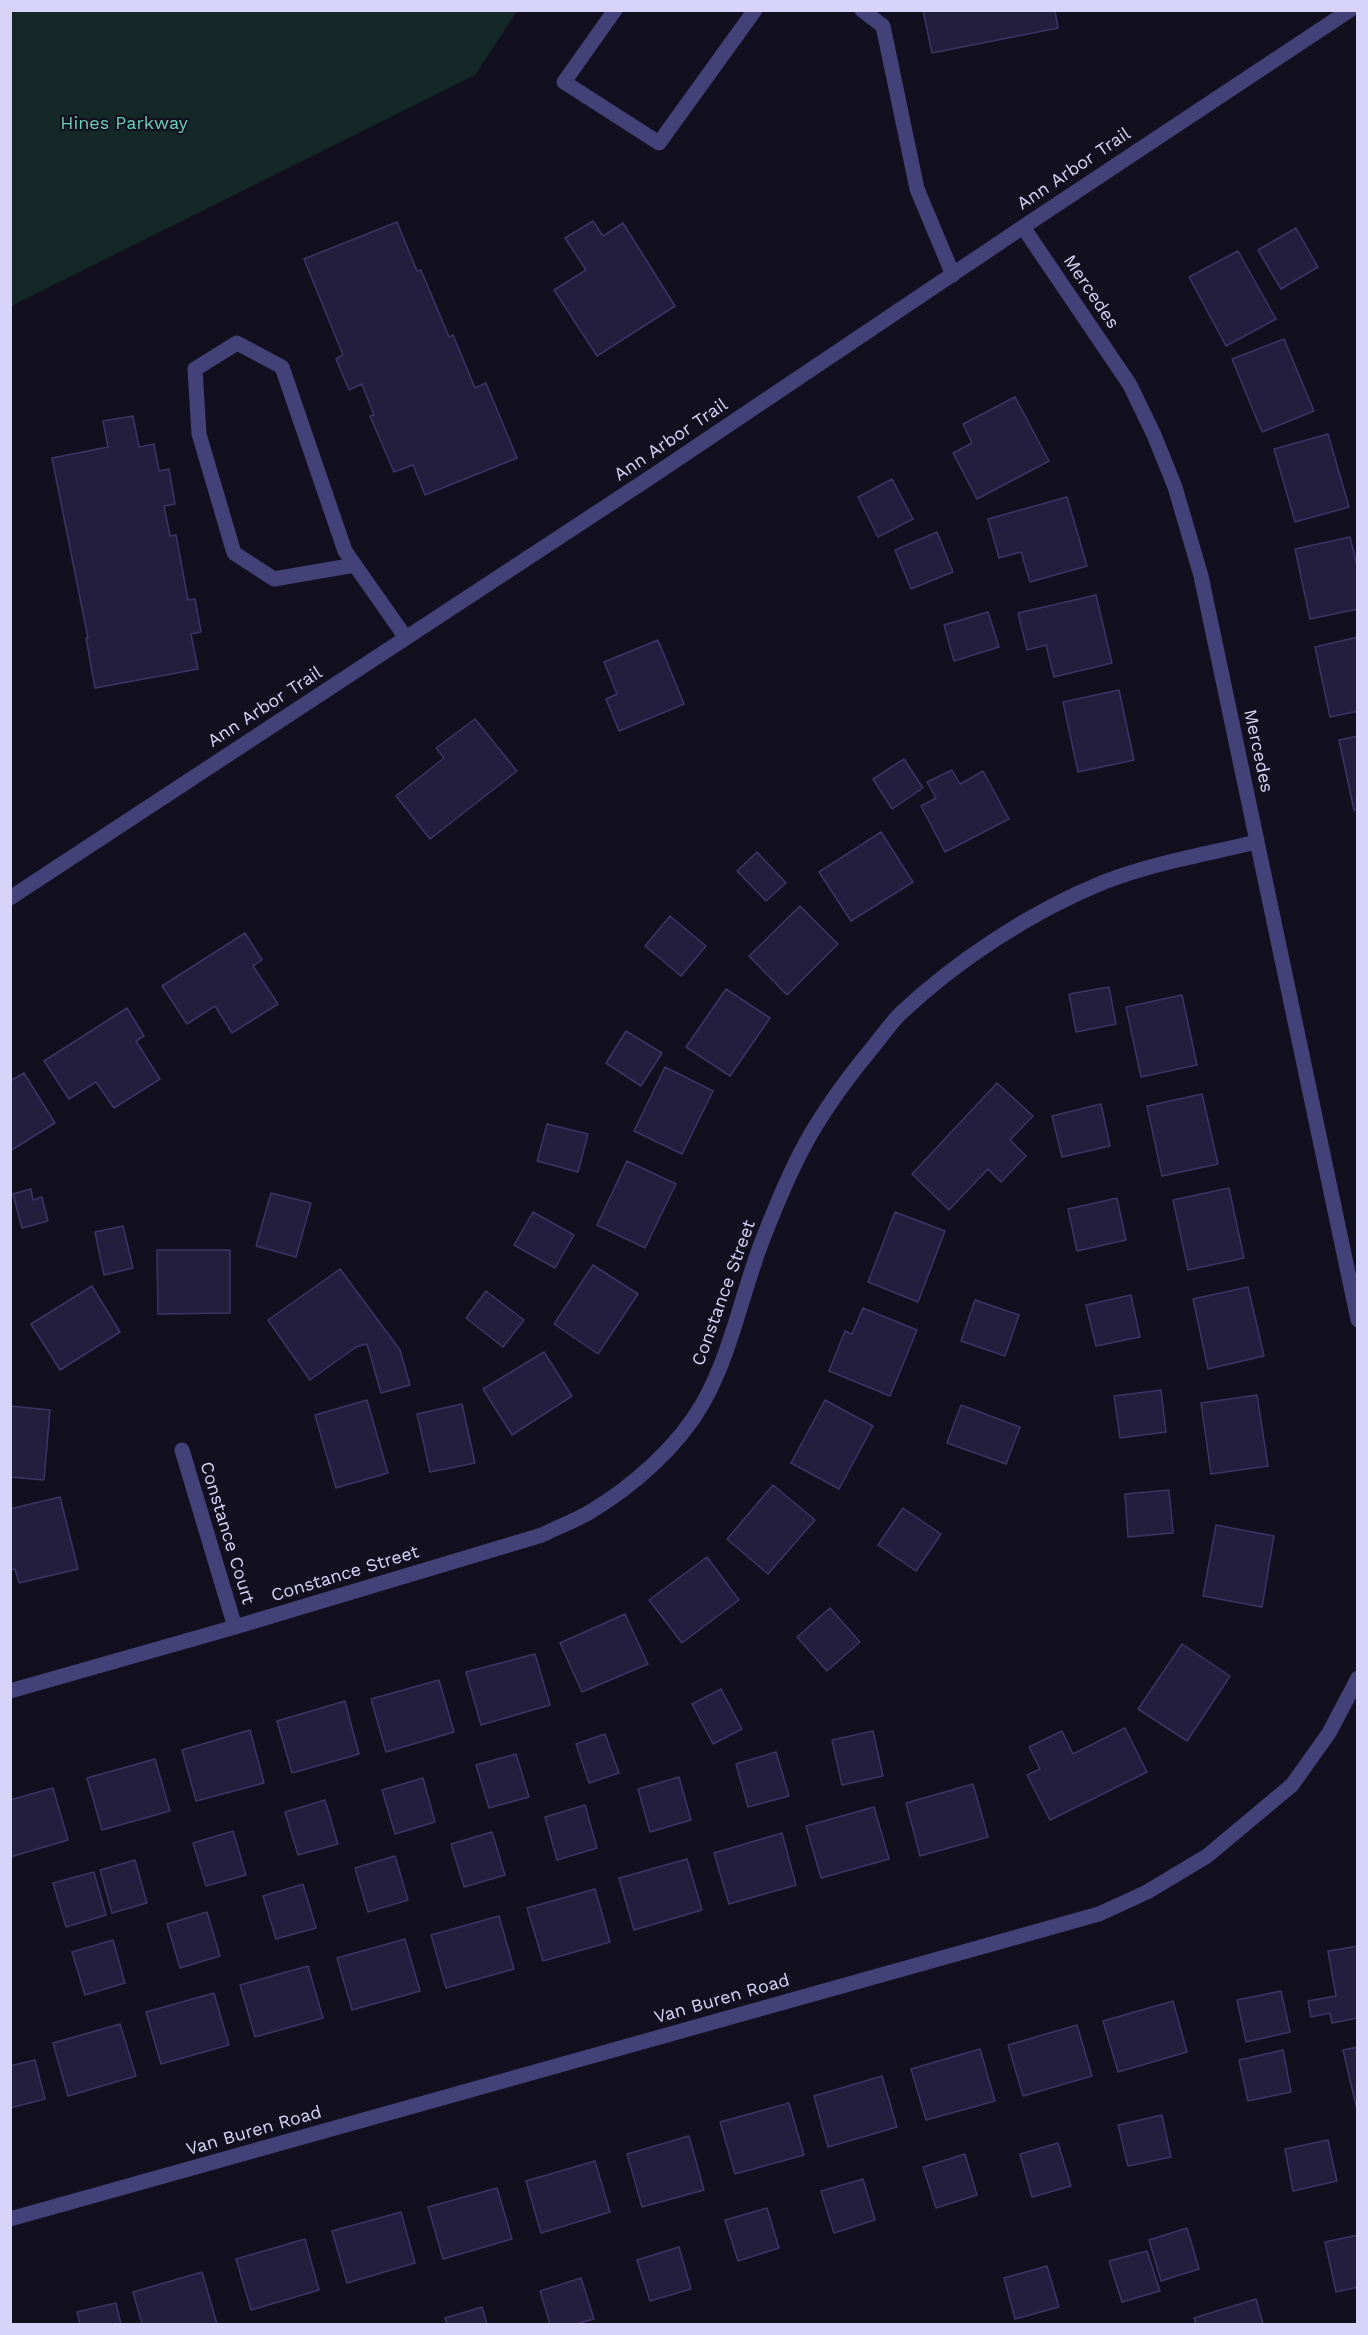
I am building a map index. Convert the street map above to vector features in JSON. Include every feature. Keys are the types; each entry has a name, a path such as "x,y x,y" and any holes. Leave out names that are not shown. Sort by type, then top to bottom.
{"street":[{"path":"615,10 564,82 659,143 754,10"},
{"path":"862,10 883,26 916,189 953,275"},
{"name":"Ann Arbor Trail","path":"10,898 406,638 1350,10"},
{"name":"Mercedes","path":"1023,227 1130,385 1175,487 1201,576 1358,1320"},
{"path":"355,565 274,579 234,554 200,434 195,369 237,343 282,367 345,551 355,565 406,638"},
{"name":"Constance Street","path":"10,1691 235,1627 542,1535 589,1512 632,1483 673,1444 702,1404 724,1358 761,1244 795,1164 835,1096 898,1016 935,984 973,956 1014,928 1058,903 1150,866 1257,842"},
{"name":"Constance Court","path":"182,1450 235,1627"},
{"name":"Van Buren Road","path":"10,2219 1099,1914 1147,1892 1207,1856 1292,1785 1329,1733 1358,1678"}],"green space":[{"name":"Hines Parkway","path":"11,10 517,11 475,75 11,306"}],"building":[{"path":"923,10 1055,10 1058,28 932,53"},
{"path":"593,221 603,236 623,223 675,306 597,356 554,290 586,270 565,238"},
{"path":"397,222 417,271 421,270 449,337 453,335 475,388 486,383 517,458 425,495 413,465 394,472 370,416 374,415 362,384 349,390 336,359 343,355 304,259"},
{"path":"1296,228 1318,267 1281,289 1258,250"},
{"path":"1238,251 1276,319 1226,346 1189,277"},
{"path":"1284,339 1314,411 1262,432 1232,359"},
{"path":"1015,397 1049,461 977,499 953,453 972,443 963,424"},
{"path":"133,416 139,447 154,444 159,471 169,469 175,504 164,506 170,536 176,535 188,600 195,599 201,632 191,634 198,669 95,688 86,638 88,638 52,458 108,447 103,421"},
{"path":"1328,434 1349,507 1295,522 1274,449"},
{"path":"892,479 913,519 878,537 858,497"},
{"path":"1067,497 1087,566 1030,582 1021,552 999,558 988,519"},
{"path":"937,532 953,572 911,589 895,550"},
{"path":"1350,537 1358,570 1358,609 1310,619 1295,549"},
{"path":"1096,595 1112,663 1054,677 1046,645 1027,650 1018,613"},
{"path":"988,612 999,647 954,661 944,625"},
{"path":"1358,637 1358,711 1330,717 1315,647"},
{"path":"658,640 684,704 619,731 606,699 617,694 604,662"},
{"path":"1119,690 1134,760 1078,772 1063,702"},
{"path":"475,719 517,771 430,839 396,796 444,758 436,748"},
{"path":"1358,736 1358,809 1354,810 1339,740"},
{"path":"904,759 923,788 892,809 873,779"},
{"path":"952,770 960,784 983,771 1009,819 945,852 921,806 936,798 927,782"},
{"path":"881,832 913,882 851,921 819,872"},
{"path":"757,852 786,883 766,901 737,871"},
{"path":"800,906 838,944 787,995 749,956"},
{"path":"670,916 706,946 681,976 645,946"},
{"path":"245,933 262,960 253,966 278,1004 232,1033 215,1006 187,1024 162,986"},
{"path":"1109,987 1116,1024 1076,1032 1069,994"},
{"path":"726,989 770,1018 730,1076 686,1047"},
{"path":"1182,995 1197,1065 1141,1077 1126,1007"},
{"path":"127,1008 144,1036 136,1041 160,1079 114,1108 96,1082 69,1099 44,1061"},
{"path":"626,1031 662,1053 641,1086 606,1063"},
{"path":"665,1067 713,1091 682,1154 634,1131"},
{"path":"24,1073 55,1123 10,1151 10,1081"},
{"path":"997,1083 1033,1116 1010,1140 1026,1156 1001,1182 988,1169 949,1210 912,1174"},
{"path":"1202,1094 1218,1164 1162,1176 1147,1106"},
{"path":"1101,1104 1110,1146 1062,1157 1052,1116"},
{"path":"547,1124 588,1134 578,1172 537,1161"},
{"path":"627,1161 676,1184 645,1248 597,1225"},
{"path":"1229,1188 1244,1258 1188,1270 1173,1200"},
{"path":"31,1189 33,1200 42,1197 48,1221 22,1228 13,1194"},
{"path":"271,1193 311,1203 296,1257 256,1246"},
{"path":"1117,1198 1126,1240 1077,1251 1068,1209"},
{"path":"533,1212 574,1235 555,1268 514,1245"},
{"path":"895,1212 945,1231 918,1302 868,1282"},
{"path":"123,1226 133,1268 104,1275 95,1232"},
{"path":"157,1250 230,1250 230,1313 158,1314"},
{"path":"593,1265 638,1294 598,1354 554,1324"},
{"path":"340,1269 400,1350 410,1385 381,1393 367,1344 356,1347 310,1380 268,1320"},
{"path":"92,1286 120,1332 60,1370 31,1324"},
{"path":"1248,1287 1264,1356 1208,1369 1193,1299"},
{"path":"486,1291 524,1320 503,1347 466,1318"},
{"path":"1131,1295 1140,1337 1096,1346 1086,1305"},
{"path":"975,1300 1019,1315 1005,1356 961,1341"},
{"path":"863,1308 917,1330 890,1396 829,1371 845,1331 852,1334"},
{"path":"544,1352 572,1396 512,1435 483,1389"},
{"path":"1161,1390 1166,1432 1120,1438 1114,1396"},
{"path":"1257,1395 1268,1466 1211,1474 1201,1403"},
{"path":"367,1400 388,1473 336,1488 315,1415"},
{"path":"825,1400 873,1426 839,1489 791,1463"},
{"path":"462,1404 475,1463 430,1472 417,1414"},
{"path":"961,1405 1020,1427 1006,1464 947,1443"},
{"path":"10,1406 50,1410 44,1480 10,1477"},
{"path":"773,1485 815,1520 768,1574 727,1539"},
{"path":"1169,1490 1173,1533 1128,1537 1125,1494"},
{"path":"60,1497 78,1569 19,1583 15,1569 10,1570 10,1509"},
{"path":"903,1508 941,1534 916,1571 878,1545"},
{"path":"1216,1525 1274,1536 1262,1607 1203,1596"},
{"path":"707,1557 739,1600 682,1643 649,1600"},
{"path":"830,1608 860,1642 827,1671 797,1637"},
{"path":"625,1614 648,1664 582,1692 560,1643"},
{"path":"1182,1644 1230,1676 1187,1741 1138,1709"},
{"path":"535,1654 550,1705 481,1725 466,1672"},
{"path":"439,1680 454,1732 386,1752 371,1699"},
{"path":"721,1689 742,1729 713,1744 692,1704"},
{"path":"345,1701 359,1754 292,1773 277,1721"},
{"path":"1125,1728 1147,1772 1050,1820 1027,1775 1040,1769 1029,1747 1062,1731 1073,1754"},
{"path":"250,1730 264,1783 196,1801 182,1750"},
{"path":"873,1731 883,1776 842,1785 832,1740"},
{"path":"605,1734 619,1773 589,1783 576,1744"},
{"path":"776,1752 789,1796 748,1807 736,1764"},
{"path":"516,1754 529,1797 489,1808 476,1765"},
{"path":"155,1759 170,1811 102,1830 87,1778"},
{"path":"679,1777 691,1820 650,1832 638,1789"},
{"path":"423,1778 435,1822 395,1834 382,1790"},
{"path":"973,1784 988,1837 920,1856 906,1803"},
{"path":"53,1788 68,1840 10,1857 10,1800"},
{"path":"325,1800 338,1844 298,1855 285,1812"},
{"path":"585,1805 597,1848 557,1860 545,1817"},
{"path":"874,1807 889,1859 821,1878 806,1826"},
{"path":"233,1831 246,1875 206,1886 193,1843"},
{"path":"492,1832 505,1875 464,1887 451,1844"},
{"path":"782,1833 796,1885 729,1904 714,1853"},
{"path":"395,1856 408,1900 368,1912 355,1868"},
{"path":"687,1859 702,1910 634,1930 619,1878"},
{"path":"135,1860 147,1903 112,1913 100,1870"},
{"path":"94,1872 106,1915 66,1927 53,1883"},
{"path":"303,1884 316,1928 276,1939 263,1896"},
{"path":"595,1889 610,1942 543,1961 527,1908"},
{"path":"207,1912 220,1956 180,1968 167,1924"},
{"path":"499,1916 514,1969 446,1988 431,1935"},
{"path":"405,1939 420,1991 352,2010 337,1958"},
{"path":"113,1940 125,1983 85,1995 72,1952"},
{"path":"1358,1946 1358,2018 1332,2023 1330,2013 1311,2017 1308,2001 1336,1996 1328,1951"},
{"path":"308,1966 323,2018 255,2037 240,1985"},
{"path":"1281,1991 1290,2032 1246,2042 1237,2000"},
{"path":"214,1993 229,2045 161,2064 146,2012"},
{"path":"1173,2001 1187,2052 1118,2072 1103,2021"},
{"path":"120,2024 136,2076 68,2096 53,2043"},
{"path":"1077,2025 1092,2076 1023,2096 1008,2045"},
{"path":"1358,2047 1358,2114 1343,2050"},
{"path":"980,2049 995,2101 926,2120 911,2069"},
{"path":"1283,2050 1291,2092 1248,2101 1239,2060"},
{"path":"35,2060 45,2099 10,2108 10,2066"},
{"path":"882,2076 897,2127 828,2147 814,2096"},
{"path":"789,2103 804,2155 735,2174 720,2122"},
{"path":"1162,2115 1171,2157 1128,2166 1118,2125"},
{"path":"689,2136 704,2190 642,2207 627,2154"},
{"path":"1328,2140 1337,2181 1293,2191 1285,2149"},
{"path":"1058,2143 1071,2186 1032,2197 1020,2154"},
{"path":"965,2154 977,2195 936,2208 923,2167"},
{"path":"595,2161 610,2212 541,2233 526,2181"},
{"path":"863,2179 875,2220 834,2233 821,2191"},
{"path":"497,2188 512,2239 443,2259 428,2207"},
{"path":"767,2208 779,2248 738,2261 725,2220"},
{"path":"401,2212 415,2263 347,2283 332,2231"},
{"path":"1187,2228 1199,2269 1161,2281 1149,2240"},
{"path":"1358,2235 1358,2287 1336,2292 1325,2242"},
{"path":"305,2239 319,2290 251,2310 236,2259"},
{"path":"679,2247 691,2289 650,2301 637,2260"},
{"path":"1147,2251 1160,2291 1122,2302 1109,2261"},
{"path":"1047,2266 1059,2307 1015,2319 1004,2278"},
{"path":"202,2272 217,2324 142,2324 133,2292"},
{"path":"581,2278 594,2319 576,2324 550,2324 540,2291"},
{"path":"1256,2299 1263,2324 1196,2324 1194,2318"},
{"path":"116,2303 121,2324 80,2324 77,2312"},
{"path":"482,2307 487,2324 447,2324 445,2318"}]}
